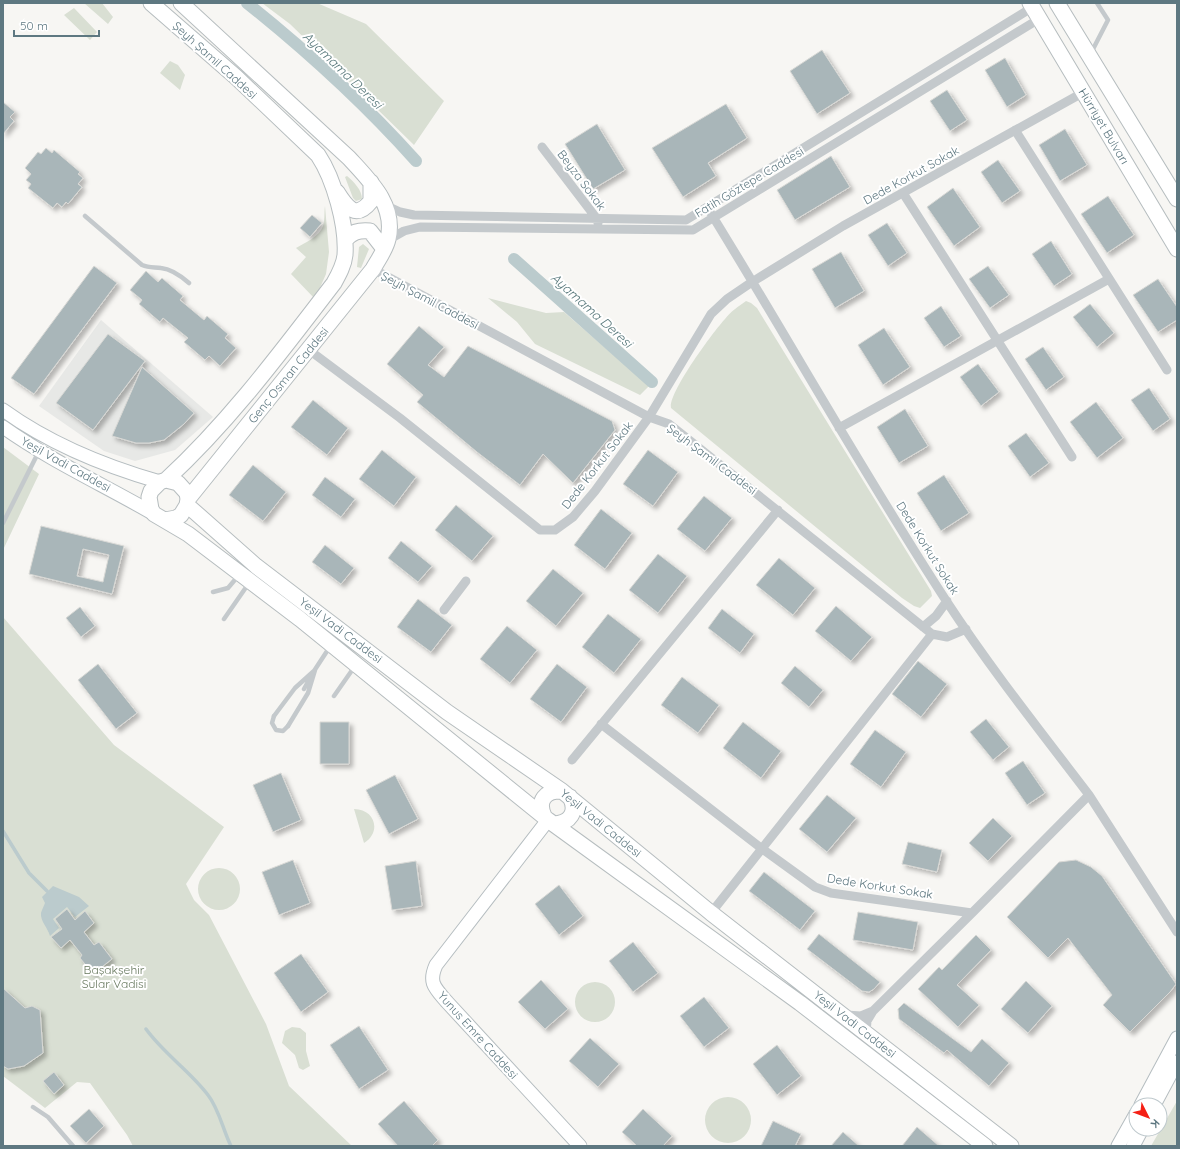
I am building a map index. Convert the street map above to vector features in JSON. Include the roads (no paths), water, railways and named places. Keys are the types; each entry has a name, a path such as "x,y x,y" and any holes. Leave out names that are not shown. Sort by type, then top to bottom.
{"main road":[{"name":"Şeyh Şamil Caddesi","path":"151,3 236,77 318,154 335,188 345,240"},
{"name":"Şeyh Şamil Caddesi","path":"181,3 349,158 371,182 386,206 390,225 386,244"},
{"name":"Hürriyet Bulvarı","path":"1056,3 1177,199"},
{"name":"Hürriyet Bulvarı","path":"1034,10 1177,249"},
{"path":"335,188 345,205 352,210 358,211 366,208 372,201 371,182"},
{"path":"345,240 351,233 361,230 370,231 386,244"},
{"name":"Genç Osman Caddesi","path":"163,481 194,454 227,419 334,283 345,256 345,240"},
{"name":"Genç Osman Caddesi","path":"188,502 373,269 386,244"},
{"path":"163,481 178,483 183,487 188,502 185,510 176,518 160,517 151,509 149,497 151,491 163,481"},
{"name":"Yeşil Vadi Caddesi","path":"188,502 274,579 447,712 566,794 711,913 1011,1146"},
{"name":"Yeşil Vadi Caddesi","path":"160,517 188,534 332,644 549,820 800,1003 985,1146"},
{"path":"551,792 566,794 574,807 571,816 564,822 549,820 541,808 543,798 551,792"}],"street":[{"name":"Fatih Göztepe Caddesi","path":"386,206 400,212 414,215 686,220 1034,10"},
{"name":"Fatih Göztepe Caddesi","path":"386,244 404,231 420,227 693,230 1034,10"},
{"name":"Dede Korkut Sokak","path":"309,350 400,418 540,530 555,530 572,517 595,491 649,417 711,314 728,299 752,282 843,226 1084,92"},
{"path":"1015,130 1167,370"},
{"name":"Beyza Sokak","path":"542,147 597,219 598,229"},
{"path":"902,193 1072,457"},
{"path":"707,207 752,282"},
{"name":"Şeyh Şamil Caddesi","path":"373,269 649,417 669,424 932,634"},
{"path":"840,428 1109,279"},
{"name":"Dede Korkut Sokak","path":"752,282 947,601 1089,796 1177,932"},
{"name":"Yeşil Vadi Caddesi","path":"3,410 22,423 101,463 163,481"},
{"name":"Yeşil Vadi Caddesi","path":"3,427 39,451 114,490 160,517"},
{"path":"572,760 778,510"},
{"path":"444,610 466,581"},
{"path":"923,627 936,616 947,601"},
{"path":"711,913 932,634 947,637 966,629"},
{"name":"Dede Korkut Sokak","path":"601,724 761,848 815,887 831,893 972,913"},
{"path":"866,1033 867,1021 873,1011 1089,796"},
{"name":"Yunus Emre Caddesi","path":"549,820 436,965 432,978 433,984 447,1002 580,1146"},
{"path":"842,1015 861,1016 873,1011"},
{"path":"1145,1097 1177,1038"},
{"path":"1158,1097 1177,1062"},
{"path":"1118,1146 1128,1128"},
{"path":"1133,1146 1138,1137"}],"lane":[{"path":"1090,57 1108,20 1097,3"},
{"path":"85,216 142,264 177,273 189,283"},
{"path":"3,523 39,451"},
{"path":"213,592 228,588 245,578"},
{"path":"224,619 245,578"},
{"path":"304,689 314,670 332,644"},
{"path":"334,696 357,664"},
{"path":"314,670 308,693 288,726 283,730 276,730 272,723 274,716 295,688 314,670"},
{"path":"33,1107 48,1117 73,1146"}],"waterway":[{"name":"Ayamama Deresi","path":"247,3 292,40 335,79 377,119 416,161"},
{"name":"Ayamama Deresi","path":"514,259 652,382"},
{"path":"3,831 29,873 47,891"},
{"path":"146,1029 208,1095 218,1113 231,1146"}],"park label":[{"name":"Başakşehir Sular Vadisi","path":"114,976"}]}
